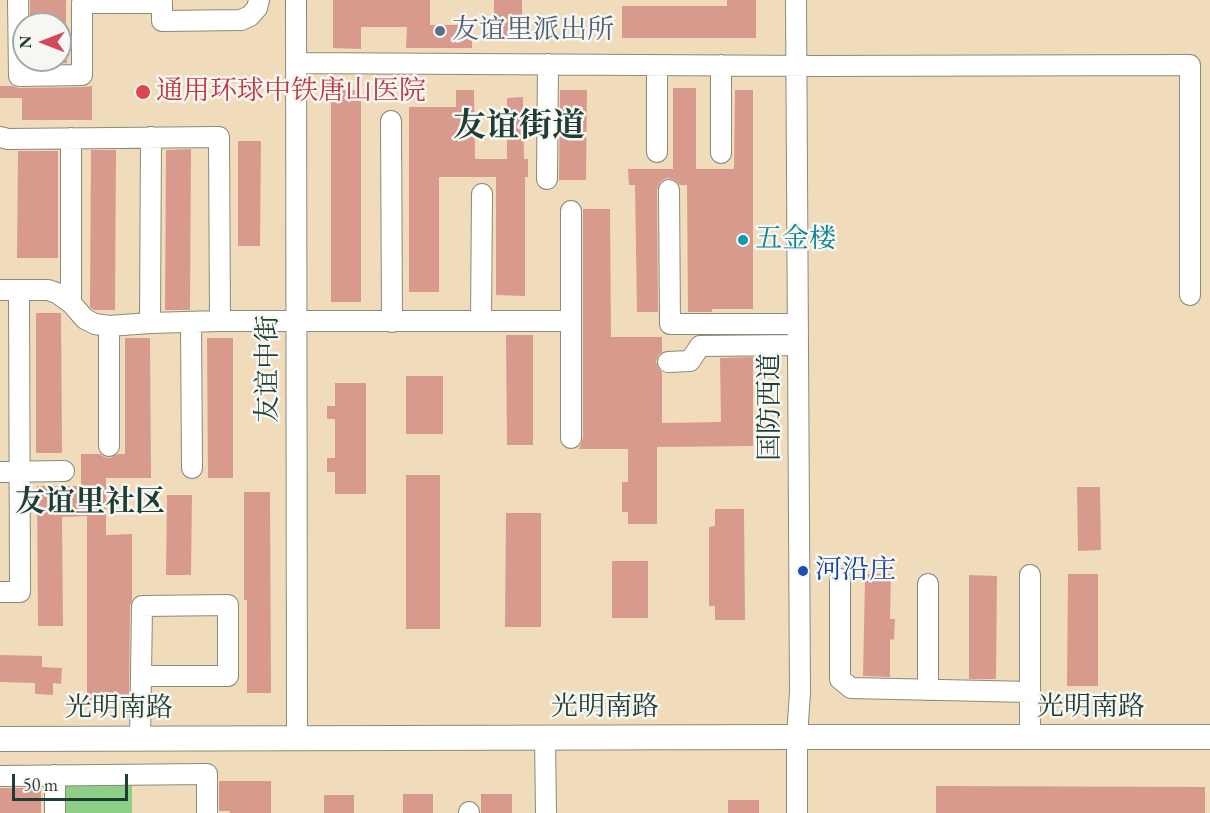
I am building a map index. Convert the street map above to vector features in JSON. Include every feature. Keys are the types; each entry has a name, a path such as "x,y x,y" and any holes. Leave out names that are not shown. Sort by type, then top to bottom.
{"main road":[{"name":"光明南路","path":"0,739 1210,737"}],"street":[{"path":"18,0 19,76 82,75 82,3 162,3 162,21 207,21 241,20 250,16 257,8 259,0"},
{"name":"友谊中街","path":"296,0 297,739"},
{"name":"国防西道","path":"796,0 800,692 797,737 797,813"},
{"path":"296,63 1190,65 1190,295"},
{"path":"547,179 548,64"},
{"path":"657,64 657,153"},
{"path":"721,65 721,153"},
{"path":"391,121 392,322"},
{"path":"0,137 8,139 219,137 220,321"},
{"path":"150,322 151,137"},
{"path":"71,138 71,303"},
{"path":"669,190 670,324 797,324"},
{"path":"481,321 482,194"},
{"path":"571,211 571,438"},
{"path":"0,592 20,592 10,472 10,290 57,292 85,319 95,324 110,326 150,322 220,321 571,321"},
{"path":"191,322 192,468"},
{"path":"110,326 110,446"},
{"path":"668,362 690,361 700,346 797,345"},
{"path":"10,472 64,471"},
{"path":"1030,575 1030,738"},
{"path":"840,579 840,679 851,688 1030,692"},
{"path":"928,584 928,690"},
{"path":"140,739 142,606 228,605 228,676 141,676"},
{"path":"545,738 546,813"},
{"path":"0,776 207,774 207,813"},
{"path":"55,776 55,813"}],"green space":[{"path":"67,780 132,781 132,813 59,813 59,788"}],"building":[{"path":"30,0 66,0 66,12 30,12"},
{"path":"333,0 430,0 430,25 472,25 472,48 406,48 407,27 361,27 361,49 333,48"},
{"path":"494,0 522,0 522,36 494,36"},
{"path":"727,0 756,0 756,38 622,38 622,6 727,6"},
{"path":"0,86 19,88 92,86 92,120 22,120 22,98 0,98"},
{"path":"673,88 696,88 696,169 734,169 735,90 753,90 753,309 712,309 712,312 688,312 687,185 680,185 668,178 662,180 657,190 658,312 637,312 635,185 629,185 628,169 673,169"},
{"path":"331,90 361,90 361,302 331,302"},
{"path":"456,90 474,90 475,159 507,159 507,98 523,97 524,159 528,159 528,177 525,177 525,296 496,295 496,177 439,177 439,292 409,292 409,107 456,107"},
{"path":"560,90 587,90 586,180 559,180"},
{"path":"238,141 261,141 260,246 238,246"},
{"path":"191,149 190,310 165,310 166,150"},
{"path":"91,150 116,150 115,310 94,310 90,307"},
{"path":"18,151 58,151 58,258 17,258"},
{"path":"583,209 610,209 611,337 662,337 662,352 656,362 662,372 662,423 721,422 720,358 753,357 753,446 657,447 657,524 628,524 628,512 622,512 622,482 628,482 628,449 579,449 583,438"},
{"path":"36,313 61,313 62,453 36,453"},
{"path":"506,335 533,335 533,445 507,445"},
{"path":"125,338 150,338 151,478 106,478 106,535 132,534 129,700 87,700 87,516 62,517 63,626 38,626 37,486 81,486 81,454 100,454 110,458 118,454 125,454"},
{"path":"207,338 233,338 233,478 208,478"},
{"path":"406,376 443,376 443,434 406,434"},
{"path":"335,383 366,383 366,494 335,494 335,472 327,472 327,458 335,458 335,419 327,419 327,406 335,406"},
{"path":"406,475 440,475 440,629 406,629"},
{"path":"1077,487 1100,487 1101,550 1078,551"},
{"path":"244,492 270,492 271,693 247,693"},
{"path":"167,495 192,495 191,575 166,575"},
{"path":"715,509 744,509 745,620 715,620 715,606 709,606 709,527 715,526"},
{"path":"506,513 541,513 541,627 505,627"},
{"path":"612,561 648,561 648,618 612,618"},
{"path":"868,574 891,574 890,619 895,619 894,640 890,639 890,677 863,676 865,581 868,581"},
{"path":"1068,574 1098,574 1098,686 1067,686"},
{"path":"969,575 997,576 996,679 969,679"},
{"path":"0,655 42,656 42,667 62,668 61,684 53,683 53,695 35,694 35,683 0,682"},
{"path":"219,781 271,781 271,813 219,811"},
{"path":"936,786 1205,787 1205,813 936,813"},
{"path":"0,788 41,788 41,813 0,813"},
{"path":"403,794 433,794 433,813 403,813"},
{"path":"481,794 512,794 512,813 481,813"},
{"path":"324,795 354,795 354,813 324,813"},
{"path":"728,800 759,800 759,813 728,813"}],"place":[{"name":"友谊里派出所","path":"440,31"},
{"name":"通用环球中铁唐山医院","path":"143,92"},
{"name":"五金楼","path":"743,240"},
{"name":"河沿庄","path":"803,571"}],"district":[{"name":"友谊街道","path":"519,127"},
{"name":"友谊里社区","path":"90,503"}]}
